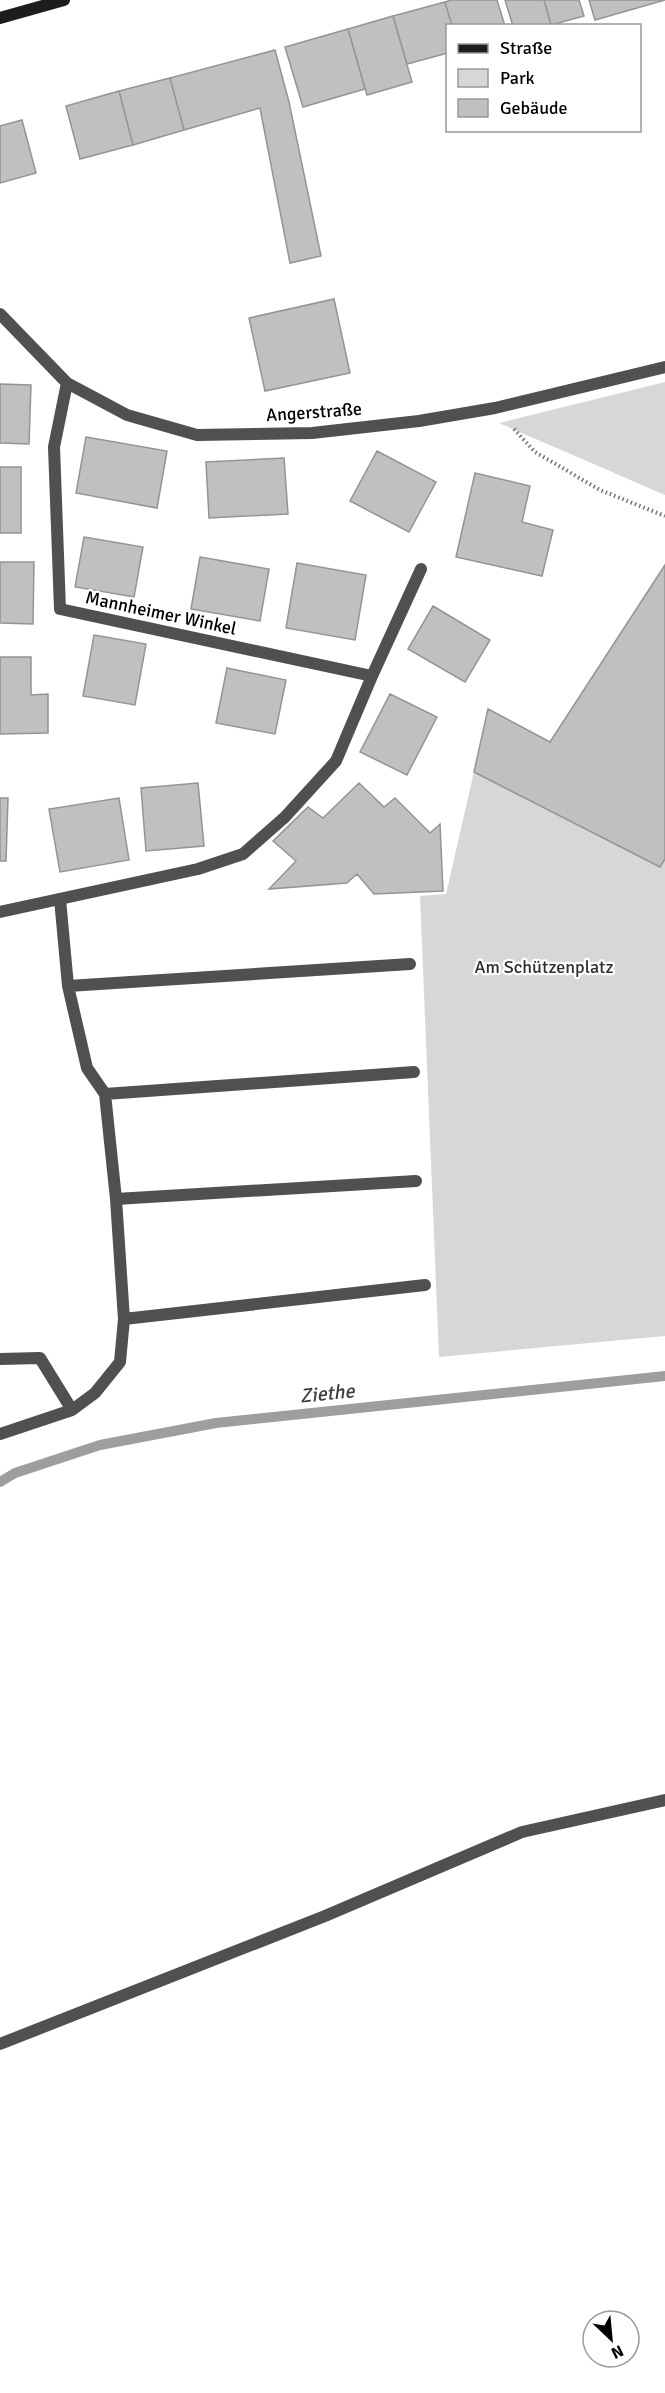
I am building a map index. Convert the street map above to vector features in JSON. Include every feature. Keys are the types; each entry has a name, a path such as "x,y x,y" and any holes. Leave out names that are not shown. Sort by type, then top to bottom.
{"main road":[{"path":"0,18 64,0"}],"street":[{"name":"Angerstraße","path":"0,314 67,382 127,415 197,435 312,432 419,421 495,408 665,367"},
{"name":"Mannheimer Winkel","path":"67,382 54,447 60,609 372,676"},
{"path":"0,912 198,869 243,854 285,817 336,761 421,569"},
{"path":"0,1434 72,1410 95,1393 120,1362 124,1319 116,1199 105,1094 87,1068 68,986 60,899"},
{"path":"68,986 410,964"},
{"path":"105,1094 414,1072"},
{"path":"116,1199 416,1181"},
{"path":"124,1319 425,1285"},
{"path":"0,1359 40,1358 72,1410"},
{"path":"0,2044 326,1916 522,1832 665,1800"}],"path":[{"path":"495,408 535,452 600,490 665,516"}],"green space":[{"path":"665,382 665,495 499,423"},
{"name":"Am Schützenplatz","path":"474,772 660,867 665,859 665,1336 439,1357 420,896 446,894"}],"building":[{"path":"497,0 504,24 451,24 445,2"},
{"path":"505,0 544,0 551,24 512,24"},
{"path":"544,0 579,0 584,16 551,24"},
{"path":"589,0 665,0 595,20"},
{"path":"445,2 451,24 446,24 446,54 407,64 393,16"},
{"path":"393,16 412,82 367,95 348,29"},
{"path":"348,29 365,89 303,107 285,47"},
{"path":"275,50 289,102 321,256 290,263 260,108 184,130 170,78"},
{"path":"170,78 184,130 133,145 119,91"},
{"path":"119,91 133,145 80,159 66,106"},
{"path":"22,120 36,173 0,183 0,126"},
{"path":"334,299 350,373 265,391 249,318"},
{"path":"0,384 31,385 29,444 0,443"},
{"path":"86,437 167,451 157,508 76,493"},
{"path":"377,451 436,482 409,532 350,501"},
{"path":"284,458 288,514 209,518 206,462"},
{"path":"0,467 21,467 21,533 0,533"},
{"path":"475,473 530,486 522,522 553,530 542,576 456,557"},
{"path":"84,537 143,547 134,597 75,587"},
{"path":"200,557 269,569 260,621 191,609"},
{"path":"0,562 34,562 33,624 0,623"},
{"path":"297,563 366,575 355,640 286,628"},
{"path":"665,565 665,859 660,867 474,772 488,709 550,742"},
{"path":"433,606 490,640 465,682 408,649"},
{"path":"94,635 146,644 135,705 83,696"},
{"path":"0,657 31,657 31,695 48,694 48,733 0,734"},
{"path":"227,668 286,680 275,734 216,723"},
{"path":"390,694 437,717 407,775 360,752"},
{"path":"198,783 204,846 146,851 141,788"},
{"path":"359,783 384,807 395,798 430,833 440,824 443,891 374,894 357,874 347,883 269,889 296,861 273,841 308,807 323,818"},
{"path":"0,798 8,798 6,861 0,861"},
{"path":"119,798 129,860 60,872 49,809"}],"waterway":[{"name":"Ziethe","path":"0,1482 15,1473 100,1445 216,1423 665,1376"}]}
